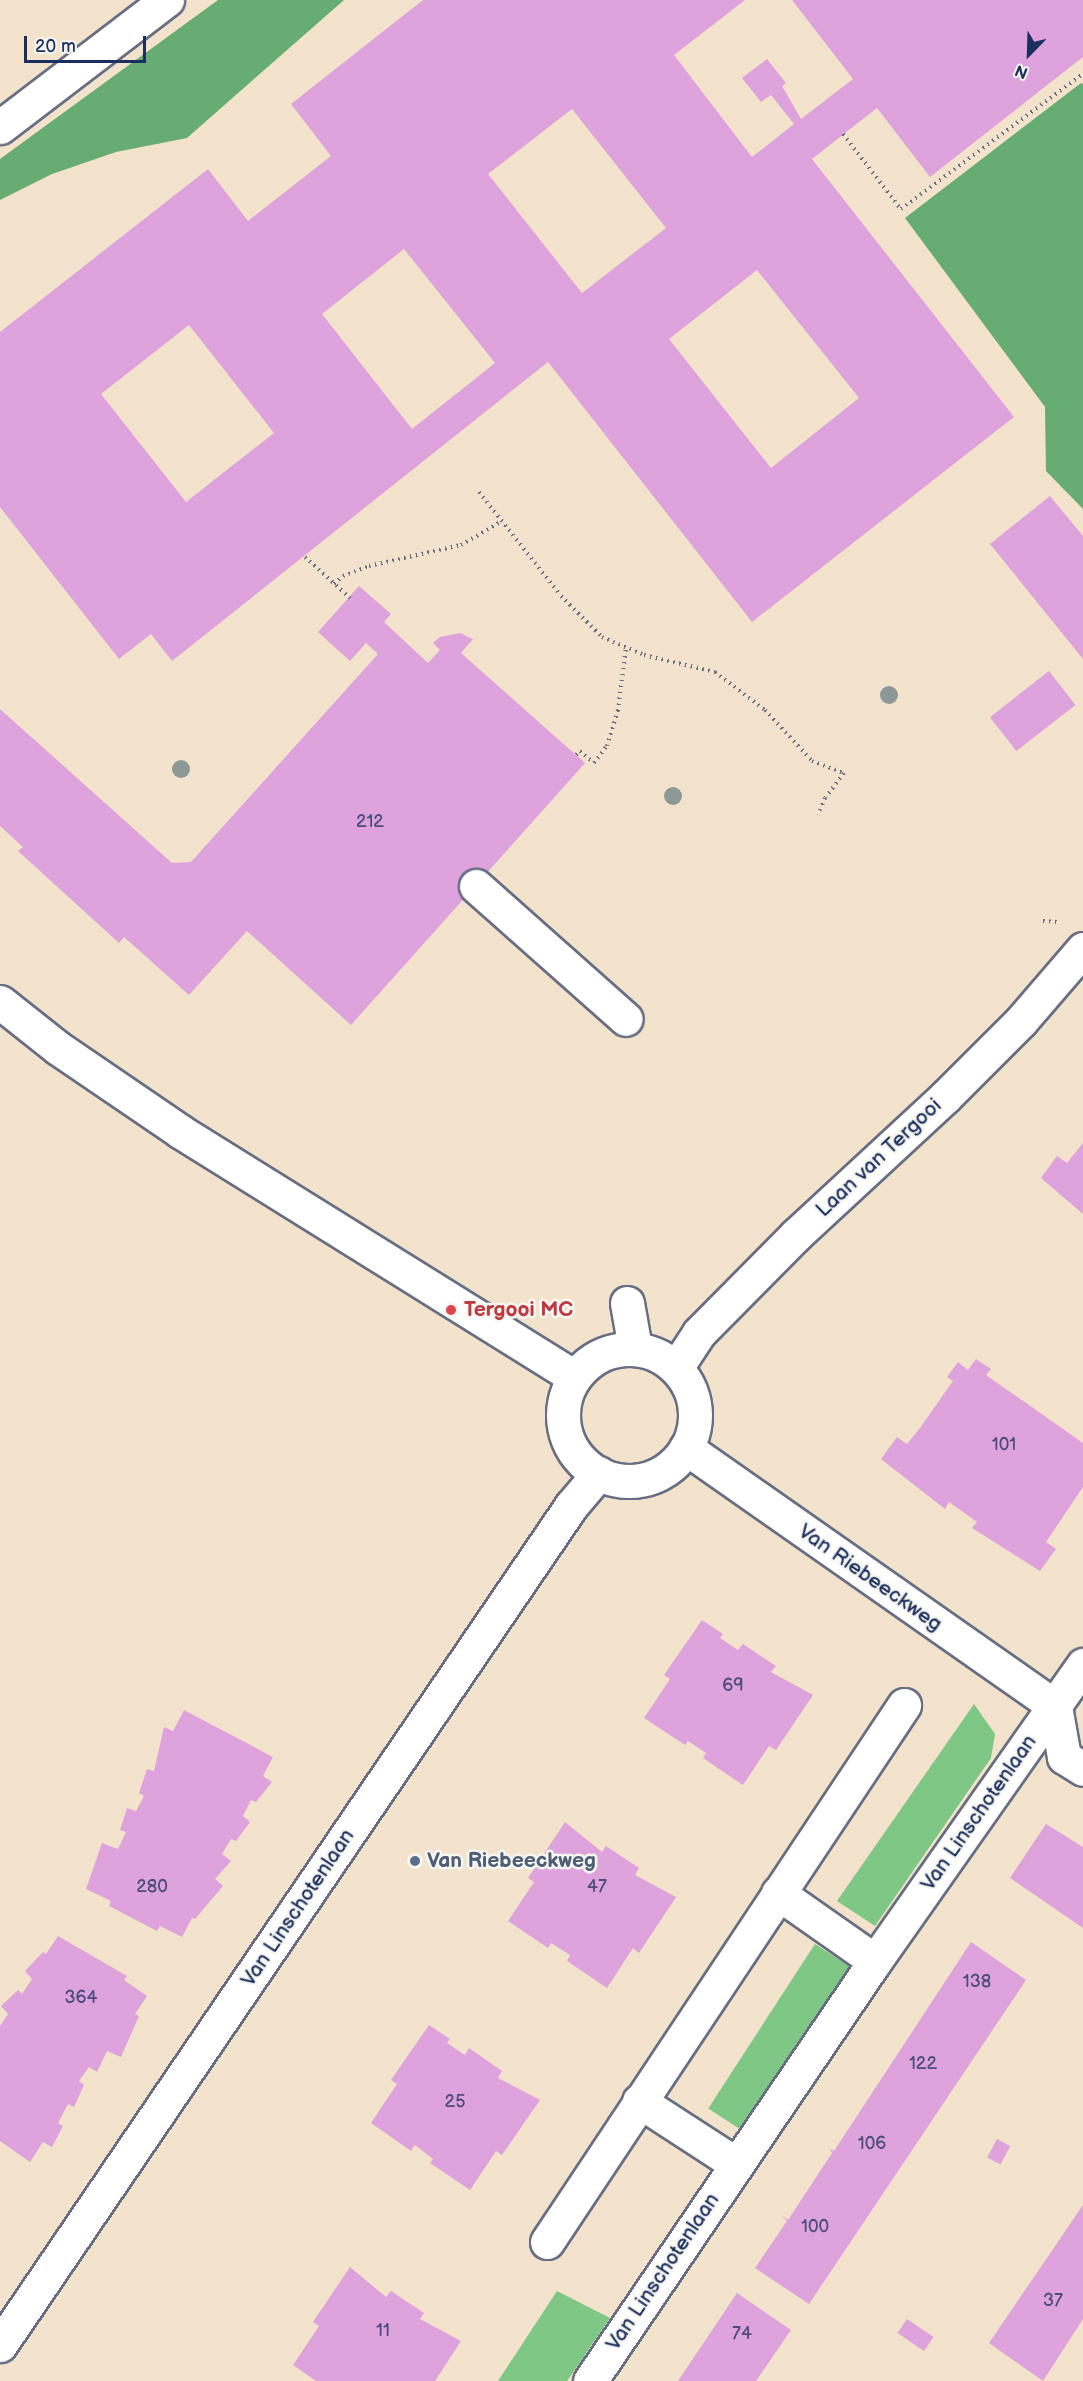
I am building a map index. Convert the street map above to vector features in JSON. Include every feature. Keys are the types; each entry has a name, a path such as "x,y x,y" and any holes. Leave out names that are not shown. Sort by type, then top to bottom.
{"street":[{"path":"0,127 167,0"},
{"path":"476,886 626,1019"},
{"name":"Laan van Tergooi","path":"676,1368 699,1332 796,1235 954,1089 1021,1021 1083,949"},
{"path":"0,1002 58,1048 181,1132 574,1377"},
{"path":"627,1304 635,1348"},
{"path":"635,1348 657,1355 676,1368 691,1393 694,1407 693,1428 686,1449 669,1467 647,1478 622,1480 599,1473 574,1452 567,1437 564,1404 574,1377 607,1352 635,1348"},
{"name":"Van Riebeeckweg","path":"686,1449 1069,1704"},
{"name":"Van Linschotenlaan","path":"0,2345 571,1506 599,1473"},
{"name":"Van Linschotenlaan","path":"590,2381 875,1961 1069,1704 1083,1665"},
{"path":"1069,1704 1064,1757 1083,1769"},
{"path":"548,2242 639,2101 904,1705"},
{"path":"778,1893 875,1961"},
{"path":"639,2101 736,2164"}],"path":[{"path":"843,134 901,209 1083,74"},
{"path":"479,492 561,596 602,637 644,656 715,672 765,710 812,761 844,773 825,798 818,815"},
{"path":"334,584 343,576 369,566 461,545 502,521"},
{"path":"305,557 350,598"},
{"path":"576,755 580,751 594,763 608,746 618,711 626,647"}],"green space":[{"path":"218,0 344,0 187,138 116,152 52,174 0,200 0,159"},
{"path":"1081,83 1083,84 1083,509 1046,471 1045,407 905,218"},
{"path":"974,1704 995,1734 991,1758 875,1926 837,1901"},
{"path":"815,1944 853,1969 746,2133 708,2108"},
{"path":"557,2291 610,2318 567,2381 498,2381"}],"building":[{"path":"423,0 745,0 674,55 752,157 794,124 771,95 761,102 742,78 767,59 786,83 782,86 801,119 853,79 792,0 1083,0 1083,57 930,177 877,108 812,159 1014,417 752,622 548,362 172,661 151,634 119,659 0,507 0,332 208,169 248,221 331,156 291,104","holes":["572,109 666,228 582,293 488,174","404,249 495,363 412,429 322,314","757,270 859,398 771,468 669,339","189,325 274,433 186,502 101,394"]},
{"path":"1050,496 1083,536 1083,659 990,544"},
{"path":"359,586 391,614 384,622 428,663 440,650 433,643 440,637 460,633 473,639 461,653 585,763 351,1025 247,931 189,995 124,937 119,943 18,851 23,847 0,826 0,709 172,863 191,862 378,654 366,643 350,661 318,632"},
{"path":"1049,671 1075,705 1016,751 990,717"},
{"path":"1083,1143 1083,1214 1041,1178 1057,1156 1067,1163"},
{"path":"976,1359 991,1369 986,1375 1083,1443 1083,1487 1046,1542 1056,1549 1040,1571 972,1528 977,1522 949,1502 945,1509 881,1459 897,1437 907,1444 920,1428 953,1381 947,1377 958,1362 968,1370"},
{"path":"702,1620 723,1634 720,1638 738,1650 743,1644 776,1666 771,1672 813,1695 776,1750 769,1746 743,1785 703,1758 706,1753 688,1741 685,1745 644,1718 670,1679 664,1675"},
{"path":"184,1710 273,1757 263,1776 272,1782 256,1802 251,1800 243,1816 250,1822 236,1841 231,1839 222,1854 231,1861 215,1879 223,1886 195,1919 192,1918 182,1937 160,1926 157,1931 109,1906 111,1901 86,1889 102,1843 118,1849 126,1832 120,1830 127,1808 136,1811 144,1796 139,1793 147,1769 154,1771 164,1727 173,1731"},
{"path":"565,1822 602,1852 606,1846 639,1868 635,1875 676,1897 639,1953 633,1948 607,1988 567,1961 570,1955 551,1943 548,1948 508,1921 534,1882 528,1878"},
{"path":"1046,1824 1083,1847 1083,1928 1010,1878"},
{"path":"58,1936 127,1976 124,1980 147,1996 135,2014 139,2016 121,2057 107,2051 97,2072 89,2067 79,2081 84,2085 74,2107 68,2104 58,2123 63,2126 52,2147 43,2142 30,2162 0,2141 0,2026 8,2014 1,2006 18,1990 22,1994 32,1979 25,1971 43,1952 46,1954"},
{"path":"971,1942 1026,1980 809,2304 755,2268 787,2221 782,2216 788,2220 832,2153 830,2149 834,2151"},
{"path":"429,2025 450,2039 447,2043 465,2055 469,2048 502,2071 498,2078 540,2100 502,2155 496,2151 470,2190 430,2163 433,2159 415,2145 411,2151 371,2123 397,2084 391,2080"},
{"path":"997,2139 1010,2146 1000,2165 987,2158"},
{"path":"1083,2205 1083,2319 1043,2381 989,2343"},
{"path":"350,2267 386,2297 391,2291 424,2313 420,2319 461,2341 435,2381 316,2381 293,2365 319,2326 313,2322"},
{"path":"737,2293 791,2330 756,2381 678,2381"},
{"path":"907,2319 934,2337 924,2351 897,2333"}],"place":[{"name":"Tergooi MC","path":"451,1310"},
{"name":"Van Riebeeckweg","path":"415,1861"}]}
